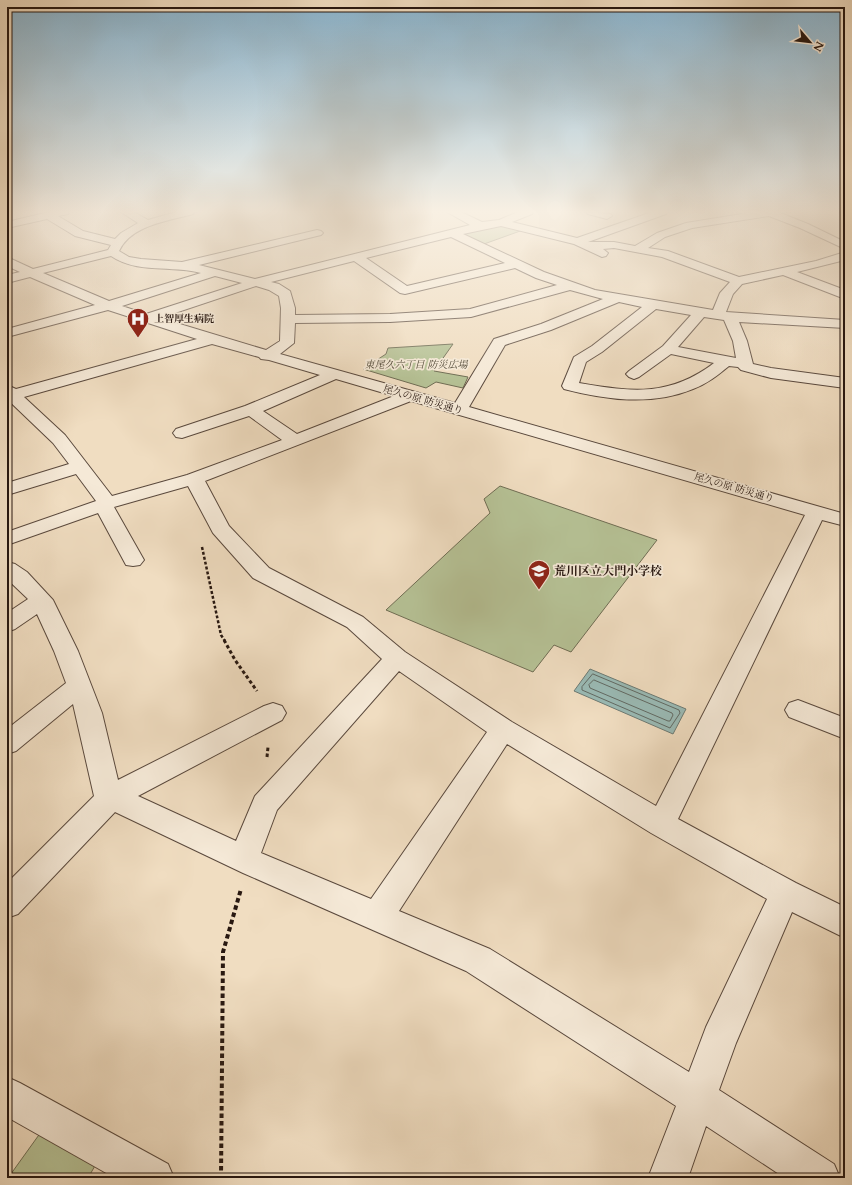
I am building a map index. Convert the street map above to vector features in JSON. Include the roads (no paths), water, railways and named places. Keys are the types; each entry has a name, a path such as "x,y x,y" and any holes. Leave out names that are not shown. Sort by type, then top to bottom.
{"street":[{"name":"尾久の原 防災通り","path":"20,267 108,306 212,340 845,520"},
{"path":"7,279 46,267"},
{"path":"194,267 257,282 274,287 285,294 289,319 287,343 266,356"},
{"path":"146,318 257,282 315,267"},
{"path":"371,267 405,290 502,267"},
{"path":"523,267 568,286 592,293 653,305 724,316 845,324"},
{"path":"700,267 738,281 798,267"},
{"path":"783,271 845,295"},
{"path":"7,333 108,306 214,273"},
{"path":"738,281 727,293 724,316 740,341 746,365"},
{"path":"289,319 390,318 472,313 568,286"},
{"path":"459,410 499,342 546,328 618,298"},
{"path":"653,305 597,349 578,360 570,386 620,395 647,396 672,392 696,382 715,371 726,361"},
{"path":"634,374 668,349 700,312"},
{"path":"10,393 212,340"},
{"path":"668,349 746,365 746,367 771,373 845,382"},
{"path":"182,433 251,410 333,375"},
{"path":"10,393 59,439 80,467 106,504 133,560"},
{"path":"7,539 106,504 194,479 409,396"},
{"path":"251,410 295,441"},
{"path":"7,489 80,467"},
{"path":"194,479 220,529 261,573 355,622 397,658 503,729 661,824 785,893 845,923"},
{"path":"661,824 816,512"},
{"path":"7,569 19,576 42,600 66,651 88,713 107,795 247,860 478,960 697,1098 820,1178"},
{"path":"7,624 42,600"},
{"path":"247,860 265,804 397,658"},
{"path":"7,744 79,686"},
{"path":"798,710 845,729"},
{"path":"7,904 111,797 273,713"},
{"path":"377,917 503,729"},
{"path":"668,1178 719,1040 785,893"},
{"path":"7,1096 154,1178"}],"water":[{"path":"590,669 686,709 673,734 574,691"}],"place":[{"name":"上智厚生病院","path":"138,338"},
{"name":"荒川区立大門小学校","path":"539,590"}],"park label":[{"name":"東尾久六丁目 防災広場","path":"416,365"}]}
